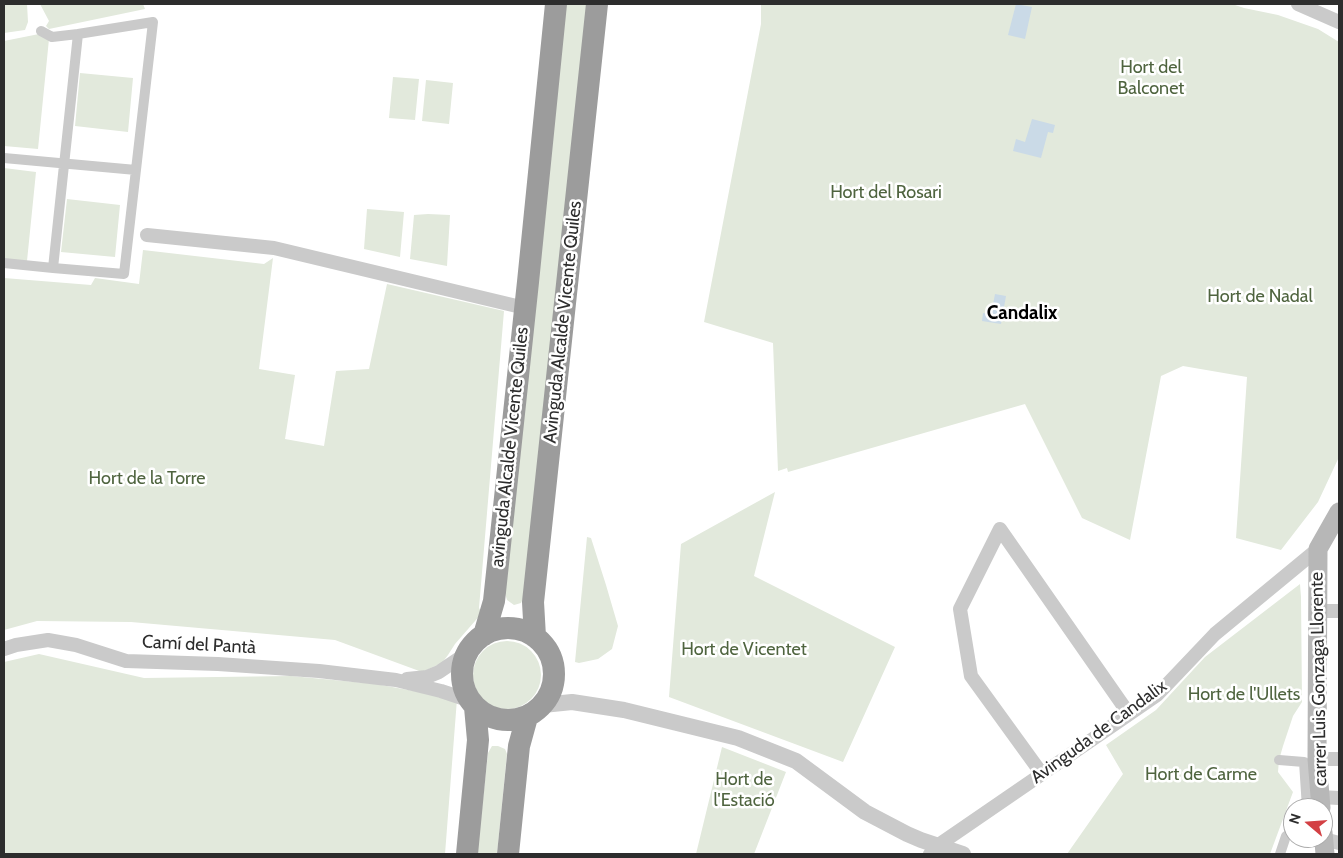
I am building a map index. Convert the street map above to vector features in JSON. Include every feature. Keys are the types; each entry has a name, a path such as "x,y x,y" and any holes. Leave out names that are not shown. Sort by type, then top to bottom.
{"highway":[{"name":"avinguda Alcalde Vicente Quiles","path":"484,635 495,591 556,4"},
{"name":"Avinguda Alcalde Vicente Quiles","path":"535,637 533,602 597,5"},
{"path":"515,628 526,631 535,637 548,650 554,668 552,688 548,697 535,711 519,720 503,720 488,716 473,704 466,692 462,678 467,653 484,635 494,630 515,628"},
{"path":"467,854 478,740 473,704"},
{"path":"508,854 519,746 535,711"}],"main road":[{"name":"Avinguda de Candalix","path":"1318,550 1339,512"},
{"name":"carrer Luis Gonzaga Llorente","path":"1316,798 1314,771 1318,550"}],"street":[{"path":"1298,4 1339,22"},
{"path":"4,263 124,274 153,22 52,37 41,31"},
{"path":"53,268 78,34"},
{"path":"4,158 136,170"},
{"path":"147,235 274,248 525,308"},
{"path":"1042,774 971,676 960,609 1000,529 1130,714"},
{"name":"Avinguda de Candalix","path":"934,850 1157,695 1215,634 1318,550"},
{"path":"1317,611 1339,611"},
{"name":"Camí del Pantà","path":"4,649 48,640 76,645 126,661 218,664 319,671 396,680 441,691 473,704"},
{"name":"Camí del Pantà","path":"396,680 427,677 439,672 467,653"},
{"path":"535,711 572,702 624,710 738,738 796,761 865,812 934,850 964,854"},
{"path":"1279,760 1304,762 1314,771 1339,758"}],"green space":[{"path":"4,4 27,4 28,22 25,30 4,33"},
{"path":"40,4 143,4 145,9 49,29 46,26 49,21"},
{"path":"564,4 587,4 526,592 521,603 514,605 507,600 504,590"},
{"path":"761,4 1232,4 1278,15 1318,29 1339,42 1339,457 1318,502 1281,550 1236,538 1247,377 1183,366 1161,376 1130,540 1082,518 1025,404 788,472 787,468 778,471 773,343 704,322 761,24"},
{"path":"39,34 49,39 38,149 4,146 4,41"},
{"path":"80,73 133,78 128,132 75,126"},
{"path":"393,77 419,79 415,120 389,118"},
{"path":"426,80 453,83 449,124 422,121"},
{"path":"4,168 36,172 27,261 4,259"},
{"path":"67,199 120,205 115,257 61,252"},
{"path":"367,209 404,212 400,257 364,249"},
{"path":"414,215 450,215 447,266 410,259"},
{"name":"Hort de la Torre","path":"143,250 264,264 273,258 259,369 295,375 285,439 324,446 336,371 369,369 387,284 504,311 479,608 482,613 455,644 442,663 422,672 335,640 131,622 37,621 4,630 4,278 91,285 95,278 139,284"},
{"name":"Hort de Vicentet","path":"775,492 754,576 895,647 843,762 669,697 681,544"},
{"path":"587,537 591,538 618,626 612,649 598,659 579,663 575,662"},
{"name":"Hort de Carme","path":"1300,584 1302,702 1293,716 1279,760 1278,772 1293,792 1291,798 1283,798 1283,819 1270,854 1067,854 1123,774 1106,745 1156,710 1205,657"},
{"path":"500,641 514,641 526,646 536,656 541,668 541,682 536,694 526,704 514,709 500,709 488,704 478,694 473,682 473,668 478,656 488,646"},
{"path":"39,654 144,678 291,676 376,684 457,699 445,854 4,854 4,662"},
{"path":"492,746 505,749 507,754 497,854 477,854 488,753"},
{"name":"Hort de l'Estació","path":"722,747 786,772 754,854 696,854"}],"water":[{"path":"1016,4 1032,7 1025,39 1008,35"},
{"path":"1032,119 1055,125 1053,133 1048,132 1041,158 1013,151 1016,139 1025,142"},
{"path":"995,294 1006,296 1001,324 982,321 983,313 991,315"}],"district":[{"name":"Candalix","path":"1022,313"}],"park label":[{"name":"Hort del Balconet","path":"1151,78"},
{"name":"Hort del Rosari","path":"886,193"},
{"name":"Hort de Nadal","path":"1260,297"},
{"name":"Hort de l'Ullets","path":"1244,695"}]}
